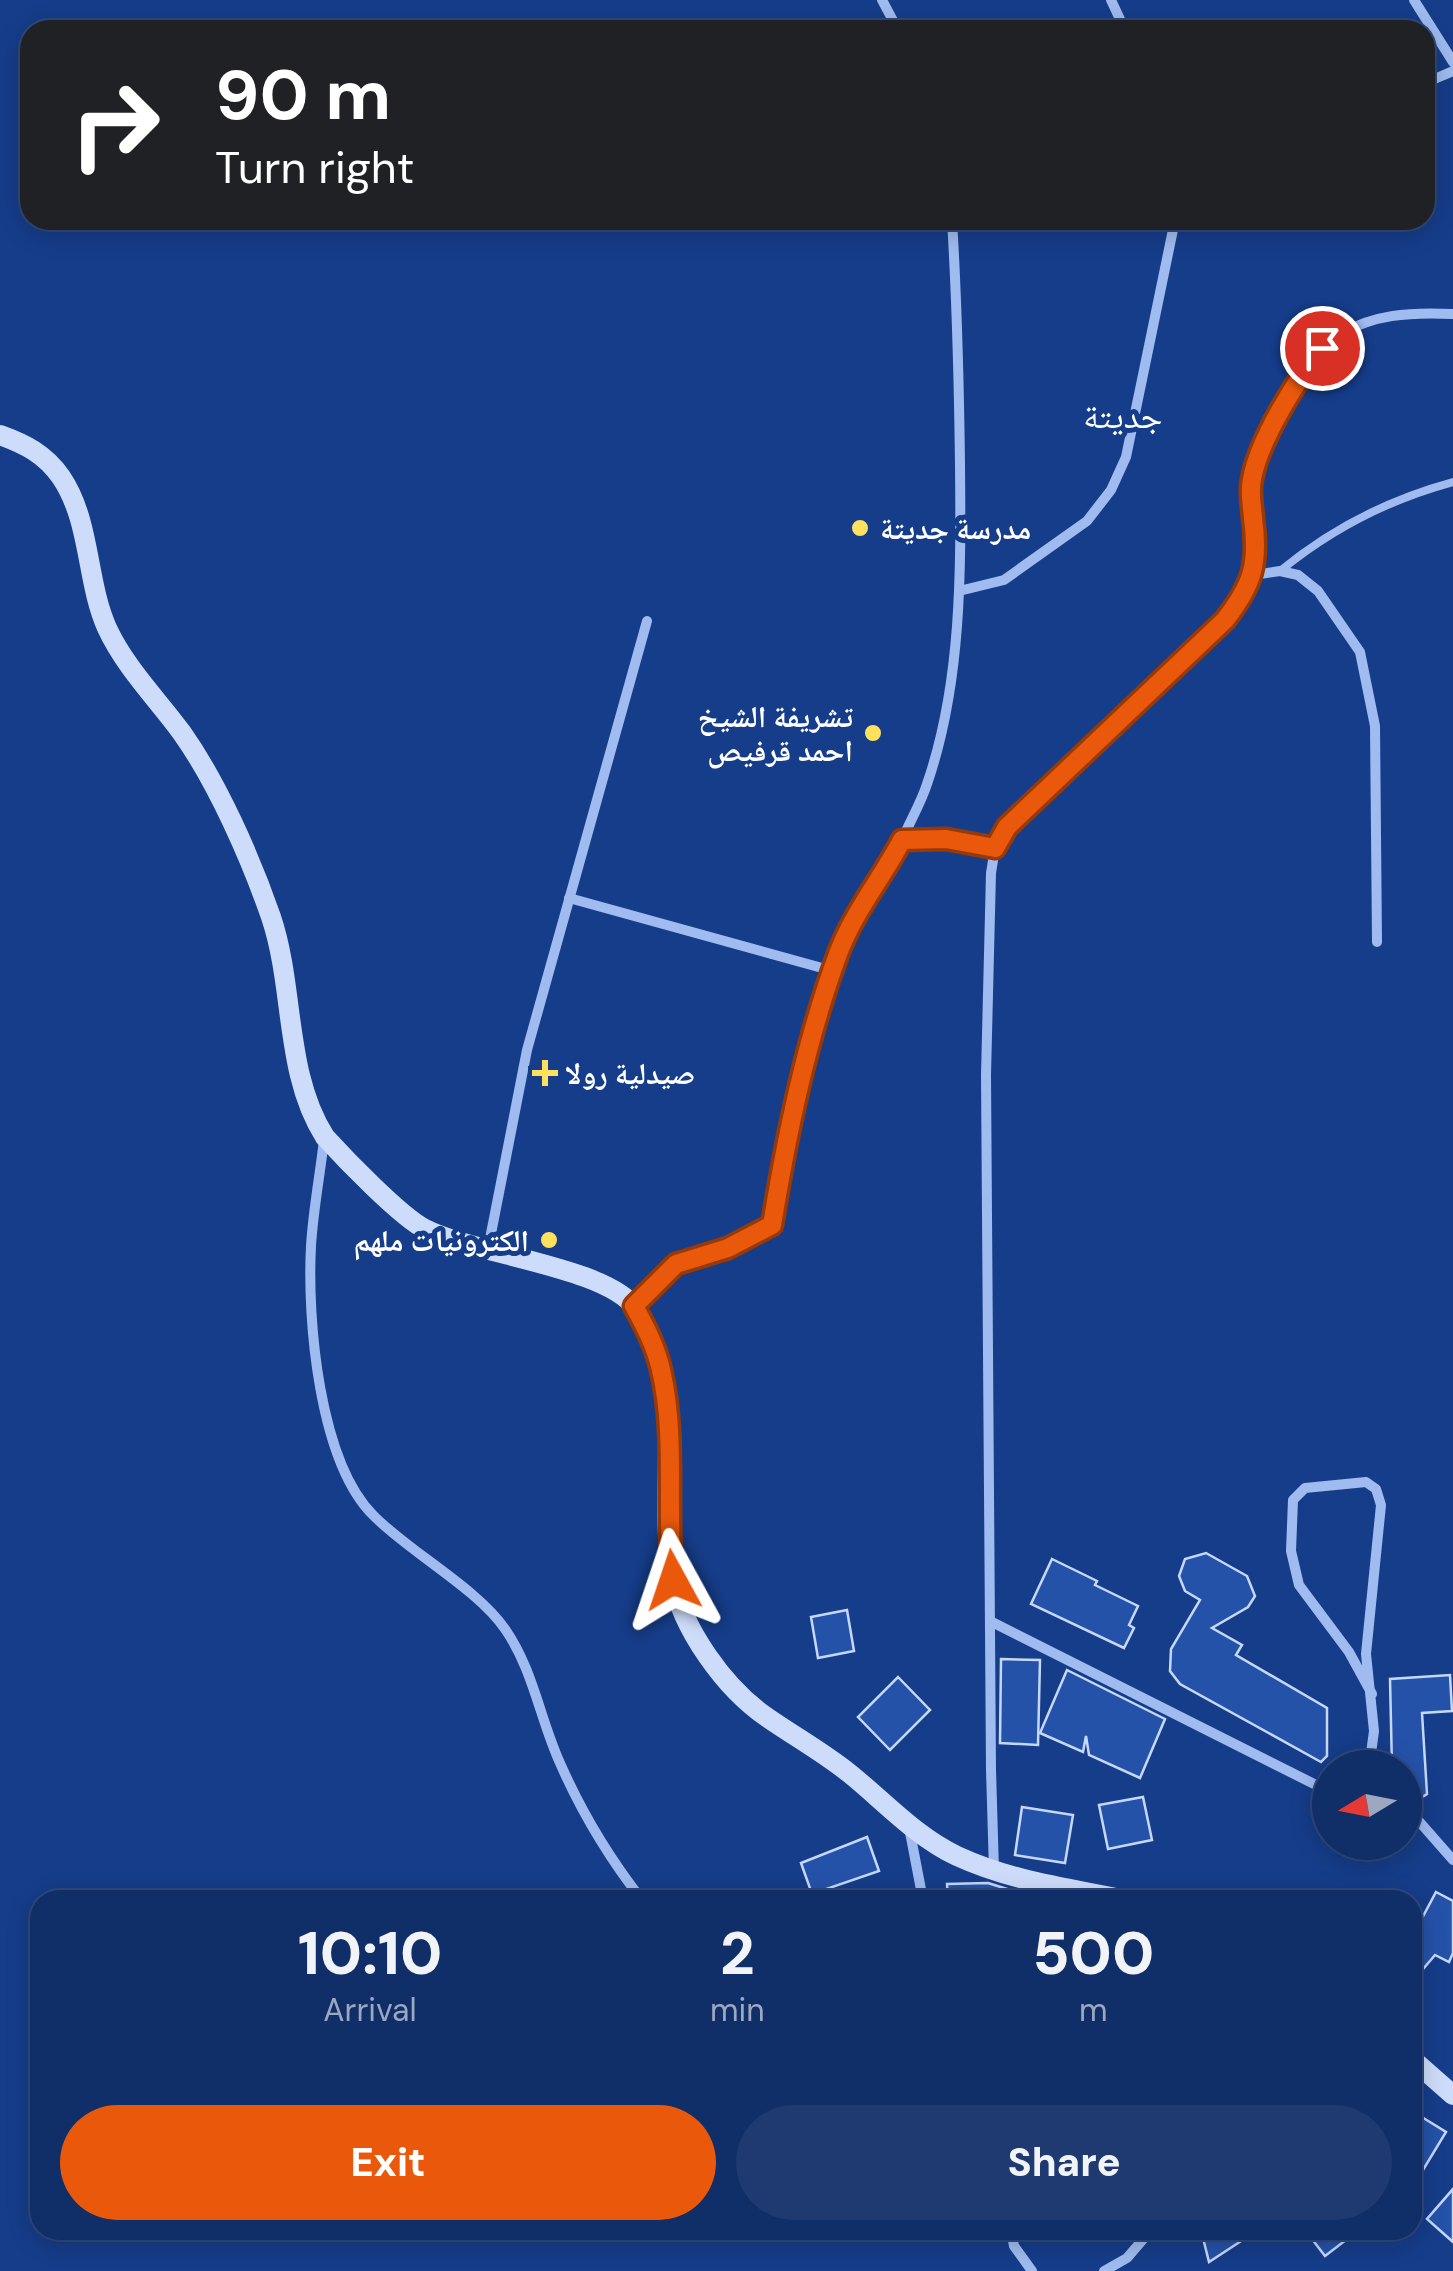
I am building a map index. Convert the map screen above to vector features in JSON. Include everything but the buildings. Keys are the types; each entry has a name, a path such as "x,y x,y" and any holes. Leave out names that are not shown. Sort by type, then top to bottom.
{"street":[{"path":"1435,33 1453,62"},
{"path":"634,1306 676,1264 728,1248 772,1225 793,1110 833,971 854,919 902,840 927,784 941,729 960,591 959,328 953,230"},
{"path":"960,591 1004,580 1034,560 1088,522 1111,490 1126,457 1173,230"},
{"path":"994,1872 986,1076 990,884 995,848 1007,827 1225,620 1245,594 1253,574 1256,544 1252,476 1294,382 1322,348 1344,332 1389,315 1453,314"},
{"path":"0,435 32,446 61,476 76,509 107,628 133,670 184,736 232,824 273,922 300,1073 315,1121 325,1137 421,1228 564,1270 615,1291 634,1306 661,1368 666,1396 668,1543 673,1580 684,1614 736,1692 766,1717 813,1744 909,1827 954,1854 994,1872 1073,1890"},
{"path":"1253,574 1280,571 1298,575 1318,591 1360,652 1375,726 1376,942"},
{"path":"488,1250 527,1050 648,621"},
{"path":"902,840 946,839 995,848"},
{"path":"569,898 833,971"},
{"path":"325,1137 311,1244 311,1308 323,1398 337,1456 350,1485 372,1514 503,1626 521,1655 560,1763 618,1869 634,1890"},
{"path":"1371,1750 1372,1694 1366,1654 1381,1506 1376,1490 1366,1482 1305,1488 1293,1500 1293,1572 1298,1585 1349,1652 1372,1694"},
{"path":"990,1621 1312,1783"},
{"path":"1422,1824 1453,1860"},
{"path":"909,1827 921,1890"},
{"path":"1422,2068 1453,2095"},
{"path":"1013,2240 1032,2271"},
{"path":"1104,2271 1126,2258 1142,2240"}],"lane":[{"path":"1280,571 1312,545 1374,511 1453,482"}],"place":[{"name":"مدرسة جديتة","path":"860,528"},
{"name":"تشريفة الشيخ احمد قرفيص","path":"873,733"},
{"name":"صيدلية رولا","path":"545,1073"},
{"name":"الكترونيات ملهم","path":"549,1240"}],"district":[{"name":"جديتة","path":"1123,416"}],"route":[{"path":"673,1580 668,1543 668,1410 661,1368 634,1306 676,1264 728,1248 772,1225 793,1110 838,953 902,840 946,839 995,848 1007,827 1225,620 1245,594 1253,574 1256,544 1252,476 1294,382 1322,348"}]}
